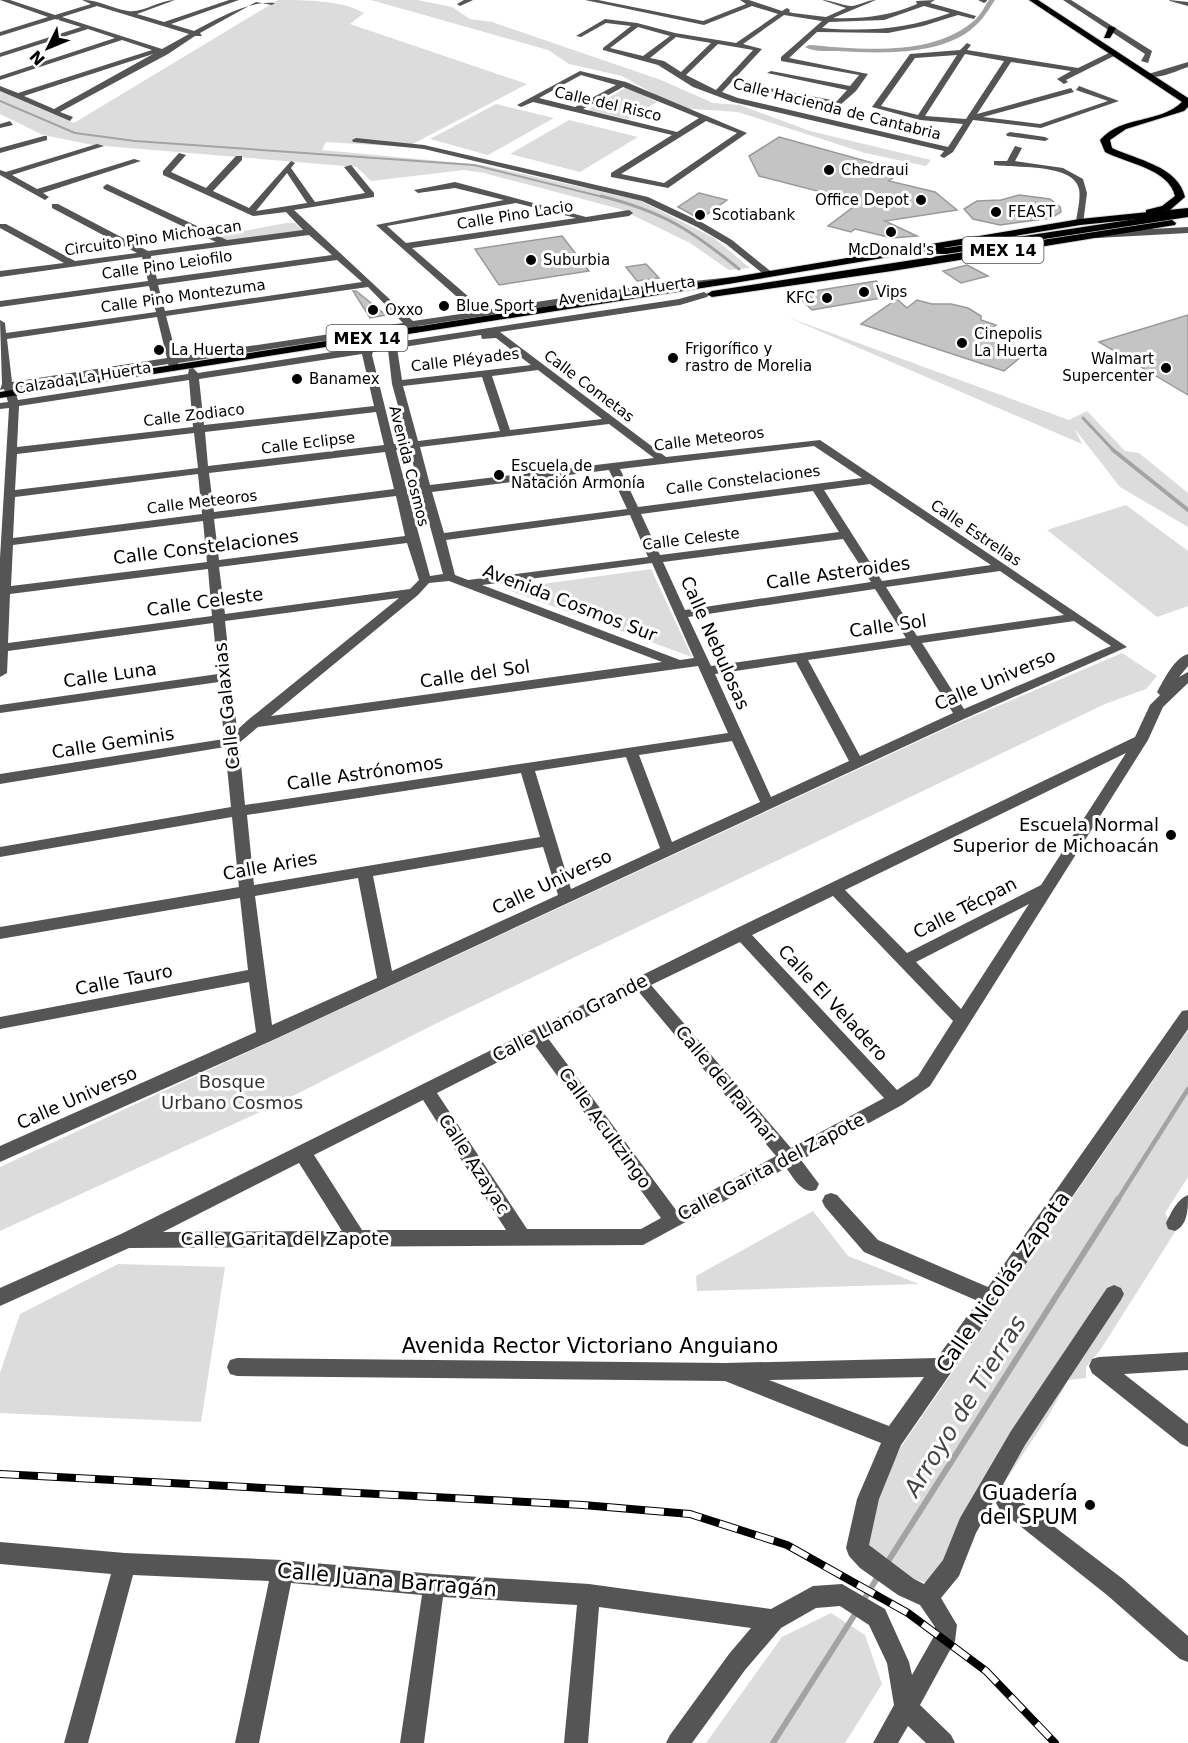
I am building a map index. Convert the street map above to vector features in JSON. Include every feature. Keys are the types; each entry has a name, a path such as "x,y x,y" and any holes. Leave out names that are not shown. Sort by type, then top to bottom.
{"highway":[{"path":"1033,0 1188,102 1174,111 1118,128 1105,140 1108,150 1164,174 1175,182 1180,191 1180,197 1166,208 1130,220"},
{"path":"1052,0 1110,32 1145,61 1169,76"},
{"path":"1151,76 1188,95"},
{"path":"1188,114 1175,115 1129,131 1115,138 1114,143 1124,152 1188,178"},
{"path":"904,250 946,251 1130,220 1188,213"},
{"path":"1115,232 1188,227"}],"main road":[{"name":"Avenida La Huerta","path":"172,361 370,347 414,328 734,280 1080,222 1130,220"},
{"name":"MEX 14","path":"1115,232 1188,220"},
{"name":"Avenida La Huerta","path":"414,328 704,295 1115,232"},
{"path":"0,400 7,393"}],"street":[{"path":"3,0 162,50"},
{"path":"0,32 93,1 110,0"},
{"path":"130,14 172,0"},
{"path":"164,24 236,0"},
{"path":"54,112 255,0 272,1"},
{"path":"460,4 470,0"},
{"path":"588,0 704,23 750,2"},
{"path":"743,0 785,11 830,18 886,18 921,2 932,0"},
{"path":"825,0 853,8"},
{"path":"753,87 839,104 864,74 784,59 830,18 873,0"},
{"path":"909,0 974,17"},
{"path":"1066,0 1110,32"},
{"path":"1172,0 1188,4"},
{"path":"93,1 196,34 214,34"},
{"path":"634,9 651,3"},
{"path":"0,10 18,5"},
{"path":"736,46 785,11"},
{"path":"818,30 856,34 905,30 956,13"},
{"path":"579,36 605,21 637,25 715,43 758,49 717,93"},
{"name":"Calle Hacienda de Cantabria","path":"637,25 605,49 661,63 681,76 717,93 950,150"},
{"path":"0,55 88,27"},
{"path":"646,58 675,35"},
{"path":"0,78 122,38"},
{"path":"681,76 715,43"},
{"path":"920,118 968,43"},
{"path":"17,96 162,50"},
{"path":"1085,69 963,52 913,56 876,107 920,118 1041,126 1115,101 1074,87 1056,85 1064,82 1061,79 1085,69 1117,54"},
{"path":"941,158 950,150 969,123 1008,60"},
{"path":"1151,76 1169,76 1188,64"},
{"path":"1074,87 1071,80 1085,69"},
{"path":"521,105 580,73 623,84 703,119 743,133 665,186 614,175 703,119"},
{"path":"771,73 853,89"},
{"path":"576,110 623,84"},
{"path":"969,123 1074,87"},
{"path":"0,88 70,119"},
{"name":"Calle del Risco","path":"532,99 677,134"},
{"path":"0,126 10,123"},
{"path":"969,123 977,129"},
{"path":"1000,132 1045,139"},
{"path":"0,151 44,138"},
{"path":"356,140 424,147 645,200 700,225 729,242 769,274"},
{"path":"3,173 100,146"},
{"path":"1010,163 1018,148"},
{"path":"182,155 166,173 256,214 371,195 348,167"},
{"path":"208,191 239,158"},
{"path":"36,192 137,161"},
{"path":"997,163 1050,167 1069,172 1079,179 1084,187 1080,222"},
{"path":"251,211 289,165 313,205"},
{"path":"3,173 45,197"},
{"path":"610,192 630,180"},
{"path":"626,195 644,183"},
{"path":"426,198 418,190 455,185 588,218"},
{"path":"108,187 225,243"},
{"path":"479,310 380,225 519,200"},
{"path":"55,206 146,254 163,314 172,361"},
{"path":"433,206 441,213"},
{"path":"289,209 309,232 370,284 414,328"},
{"name":"Calle Pino Lacio","path":"406,246 629,213"},
{"path":"3,226 74,264"},
{"path":"1096,235 1188,227"},
{"name":"Circuito Pino Michoacan","path":"0,274 309,232"},
{"name":"Calle Pino Leiofilo","path":"0,304 338,257"},
{"name":"Calzada La Huerta","path":"0,406 7,393 172,361 414,328 479,310 734,280"},
{"name":"Calle Pino Montezuma","path":"1,337 370,284"},
{"name":"Calzada La Huerta","path":"172,361 390,339 680,302 704,295"},
{"path":"0,323 12,452 0,673"},
{"name":"Calle Cometas","path":"390,339 498,335 537,367 663,460"},
{"path":"7,393 193,377 370,347 390,339"},
{"name":"Avenida Cosmos","path":"390,339 397,384 450,577"},
{"name":"Avenida Cosmos","path":"370,347 389,448 425,580"},
{"name":"Calle Pléyades","path":"397,384 537,367"},
{"path":"486,373 507,434"},
{"name":"Calle Galaxias","path":"193,377 238,811 265,1036"},
{"name":"Calle Zodiaco","path":"12,452 380,408"},
{"name":"Calle Eclipse","path":"9,494 610,421"},
{"name":"Calle Meteoros","path":"426,489 816,442"},
{"name":"Calle Estrellas","path":"816,442 1121,647"},
{"name":"Calle Nebulosas","path":"612,466 767,803"},
{"name":"Calle Constelaciones","path":"440,537 872,480"},
{"path":"817,488 961,715"},
{"name":"Calle Meteoros","path":"7,542 400,492"},
{"name":"Calle Celeste","path":"467,583 847,535"},
{"name":"Calle Constelaciones","path":"4,591 412,539"},
{"name":"Calle Asteroides","path":"680,614 1001,567"},
{"path":"231,742 414,592 425,580 450,577"},
{"name":"Avenida Cosmos Sur","path":"450,577 678,664"},
{"name":"Calle Celeste","path":"1,648 414,592"},
{"name":"Calle Sol","path":"704,666 800,657 1074,617"},
{"name":"Calle Universo","path":"0,1154 386,981 961,715 1121,647"},
{"path":"800,657 857,763"},
{"path":"1157,705 1173,676 1188,658"},
{"name":"Calle del Sol","path":"253,723 678,664 704,666"},
{"name":"Calle Garita del Zapote","path":"128,1240 643,1237 896,1100 924,1081 1141,740 1157,705 1188,676"},
{"name":"Calle Luna","path":"0,709 224,677"},
{"name":"Calle Astrónomos","path":"0,852 238,811 735,736"},
{"name":"Calle Llano Grande","path":"0,1298 128,1240 741,933 1141,740"},
{"name":"Calle Geminis","path":"0,779 231,742"},
{"path":"631,753 668,850"},
{"path":"527,769 567,897"},
{"name":"Calle Aries","path":"0,933 548,840"},
{"path":"364,870 386,981"},
{"path":"834,888 962,1020"},
{"name":"Calle Técpan","path":"905,961 1044,890"},
{"name":"Calle El Veladero","path":"741,933 896,1100"},
{"name":"Calle Tauro","path":"0,1023 256,975"},
{"name":"Calle del Palmar","path":"640,983 810,1184"},
{"name":"Calle Nicolás Zapata","path":"928,1597 906,1587 868,1560 857,1548 868,1499 893,1438 1188,1016"},
{"name":"Calle Acultzingo","path":"537,1036 673,1220"},
{"name":"Calle Azayac","path":"426,1091 522,1238"},
{"path":"303,1153 357,1239"},
{"path":"831,1201 871,1246 993,1298"},
{"path":"1181,1223 1188,1203"},
{"path":"885,1743 944,1641 946,1625 928,1597 951,1568 968,1526 1018,1438 1114,1294"},
{"path":"1188,1361 1099,1366 1188,1437"},
{"name":"Avenida Rector Victoriano Anguiano","path":"237,1367 725,1372 943,1367"},
{"path":"725,1372 893,1438"},
{"path":"1007,1503 1115,1587 1188,1652"},
{"name":"Calle Juana Barragán","path":"0,1553 125,1564 282,1571 434,1586 589,1595 773,1620"},
{"path":"76,1743 125,1564"},
{"path":"247,1743 282,1571"},
{"path":"412,1743 434,1586"},
{"path":"576,1743 589,1595"},
{"path":"678,1743 737,1662 773,1620 813,1597 842,1595 876,1617 897,1662 906,1708 943,1743"}],"green space":[{"path":"278,0 345,5 364,13 350,24 527,84 407,147 326,142 322,150 482,165 639,200 714,238 750,268 729,270 690,243 620,209 484,173 464,170 371,181 357,167 93,145 43,135 0,114 0,91 74,123"},
{"path":"371,0 417,0 452,7 470,19 492,22 661,80 713,103 740,105 810,131 931,160 926,166 865,153 738,112 679,108 622,76 569,64 548,50"},
{"path":"627,87 657,102 628,119 588,110"},
{"path":"496,104 554,118 488,155 430,139"},
{"path":"569,120 638,137 580,172 510,154"},
{"path":"295,223 304,232 230,242 218,236"},
{"path":"787,317 1069,420 1087,411 1125,451 1139,453 1188,493 1188,527 1120,487 1074,428 1082,444"},
{"path":"1126,505 1188,551 1188,606 1157,617 1047,530"},
{"path":"651,569 692,657 511,591 514,588"},
{"name":"Bosque Urbano Cosmos","path":"1122,653 1157,676 1146,689 1105,704 439,1022 271,1107 0,1231 0,1167 958,723"},
{"path":"1188,1030 1188,1177 1165,1213 1175,1232 1101,1349 1086,1367 1086,1378 1068,1380 1049,1415 946,1570 933,1584 893,1575 869,1547 868,1515 901,1447"},
{"path":"813,1211 848,1256 919,1284 697,1291 696,1276"},
{"path":"118,1264 225,1267 201,1422 0,1413 0,1373 20,1314"},
{"path":"831,1613 865,1635 882,1684 845,1743 706,1743 782,1637"}],"building":[{"path":"779,137 902,171 889,181 935,192 957,210 885,221 917,236 892,238 855,229 851,232 828,226 860,202 759,176 749,156"},
{"path":"699,193 727,200 700,219 678,207"},
{"path":"1019,195 1050,199 1060,207 1061,212 1051,218 1000,225 973,219 964,209 977,201 1001,200"},
{"name":"Suburbia","path":"562,236 589,271 499,285 475,249"},
{"path":"646,264 659,278 637,281 626,267"},
{"path":"967,265 988,276 961,283 943,271"},
{"path":"876,281 893,296 812,310 796,294"},
{"name":"Oxxo","path":"353,291 356,291 386,315 370,318"},
{"name":"Cinepolis La Huerta","path":"897,299 907,308 917,300 968,308 981,316 981,320 996,325 983,335 1029,350 1004,371 861,324"},
{"name":"Walmart Supercenter","path":"1188,315 1188,395 1099,342"}],"waterway":[{"path":"809,47 883,50 911,48 937,42 961,33 980,19 992,0"},
{"path":"0,101 75,133 135,141 474,165 607,198"},
{"path":"601,196 642,209 675,224 739,269"},
{"name":"Arroyo de Tierras","path":"1083,418 1113,450"},
{"name":"Arroyo de Tierras","path":"1113,450 1188,510"},
{"name":"Arroyo de Tierras","path":"1117,1201 1188,1089"},
{"name":"Arroyo de Tierras","path":"887,1563 1118,1199"},
{"name":"Arroyo de Tierras","path":"863,1601 879,1575"},
{"name":"Arroyo de Tierras","path":"773,1743 857,1611"}],"railway":[{"path":"0,1474 583,1505 690,1514 787,1545 908,1613 986,1671 1055,1743"}],"place":[{"name":"Chedraui","path":"829,170"},
{"name":"Office Depot","path":"921,200"},
{"name":"FEAST","path":"996,212"},
{"name":"Scotiabank","path":"700,215"},
{"name":"McDonald's","path":"891,232"},
{"name":"Suburbia","path":"531,260"},
{"name":"Vips","path":"864,292"},
{"name":"KFC","path":"827,298"},
{"name":"Blue Sport","path":"444,306"},
{"name":"Oxxo","path":"373,310"},
{"name":"Cinepolis La Huerta","path":"962,343"},
{"name":"La Huerta","path":"159,350"},
{"name":"Frigorífico y rastro de Morelia","path":"673,358"},
{"name":"Walmart Supercenter","path":"1166,368"},
{"name":"Banamex","path":"297,379"},
{"name":"Escuela de Natación Armonía","path":"499,475"},
{"name":"Escuela Normal Superior de Michoacán","path":"1171,835"},
{"name":"Guadería del SPUM","path":"1090,1505"}]}
